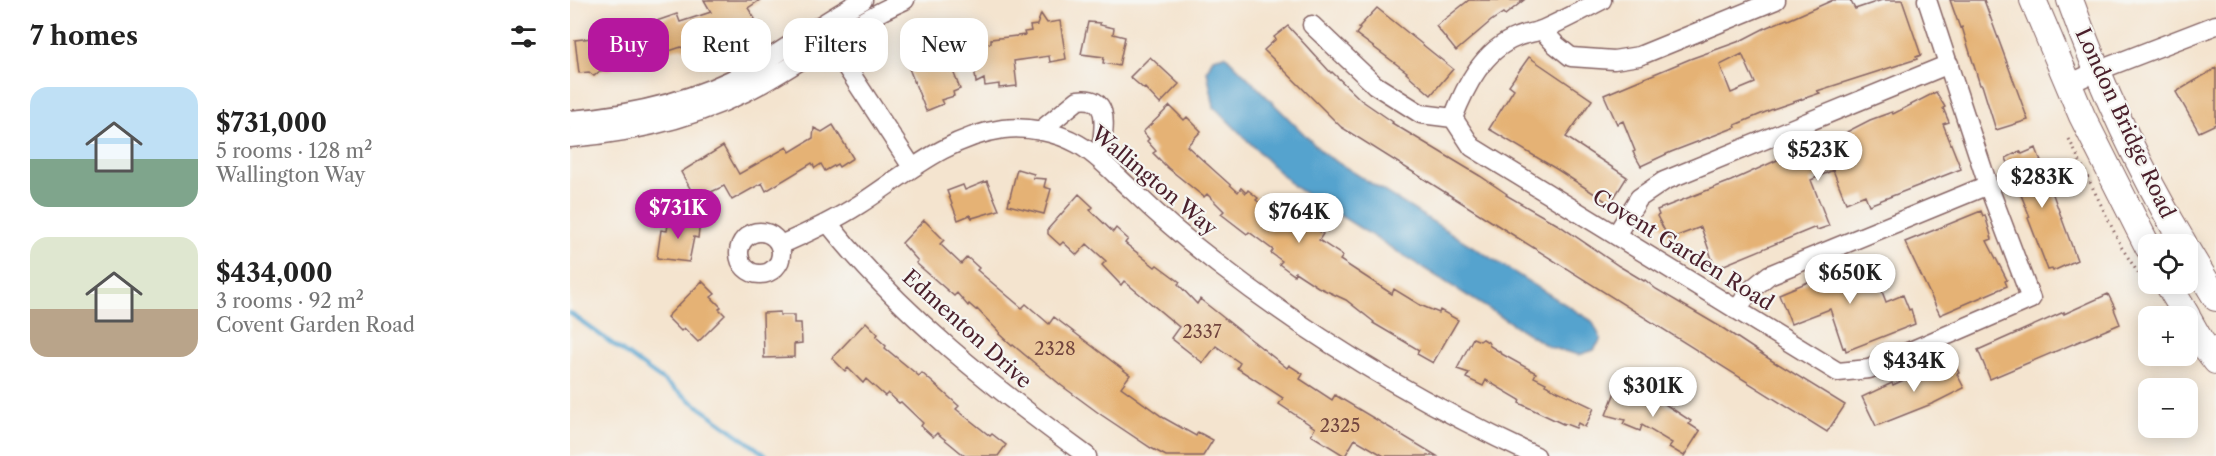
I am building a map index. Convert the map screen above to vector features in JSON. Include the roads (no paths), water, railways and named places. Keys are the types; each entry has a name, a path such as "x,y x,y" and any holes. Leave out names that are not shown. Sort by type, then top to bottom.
{"main road":[{"name":"London Bridge Road","path":"2033,0 2116,186 2141,234"},
{"name":"London Bridge Road","path":"2070,0 2097,71 2141,166 2178,234"},
{"path":"2198,268 2216,298"},
{"path":"2198,336 2216,361"}],"street":[{"path":"833,18 863,0"},
{"path":"868,18 905,0"},
{"path":"1312,25 1375,85 1421,114 1453,118 1474,73 1492,53 1515,37 1542,30 1602,0"},
{"path":"1542,30 1571,57 1614,60 1639,56 1776,0"},
{"name":"Covent Garden Road","path":"1453,118 1472,147 1838,372 1869,369 2031,299 1988,185 1927,0"},
{"path":"2069,84 2216,25"},
{"path":"570,120 646,109 712,88 748,71 783,49"},
{"path":"1616,235 1639,198 1664,181 1949,64"},
{"path":"570,138 620,133 659,125 698,112 752,89 783,70"},
{"path":"849,72 912,167"},
{"path":"1040,131 1078,99 1092,100 1099,105 1104,118 1100,160"},
{"name":"Wallington Way","path":"780,245 828,223 940,150 985,132 1007,129 1040,131 1076,143 1100,160 1151,208 1216,263 1272,306 1401,388 1471,426 1536,456"},
{"path":"1736,310 1752,289 1768,275 1988,185"},
{"name":"Edmenton Drive","path":"828,223 876,278 948,346 1032,416 1087,456"}],"water":[{"path":"1225,55 1324,154 1592,321 1601,339 1594,350 1579,355 1549,347 1293,186 1214,107 1207,71 1213,58"}],"waterway":[{"path":"570,313 767,456"}]}
